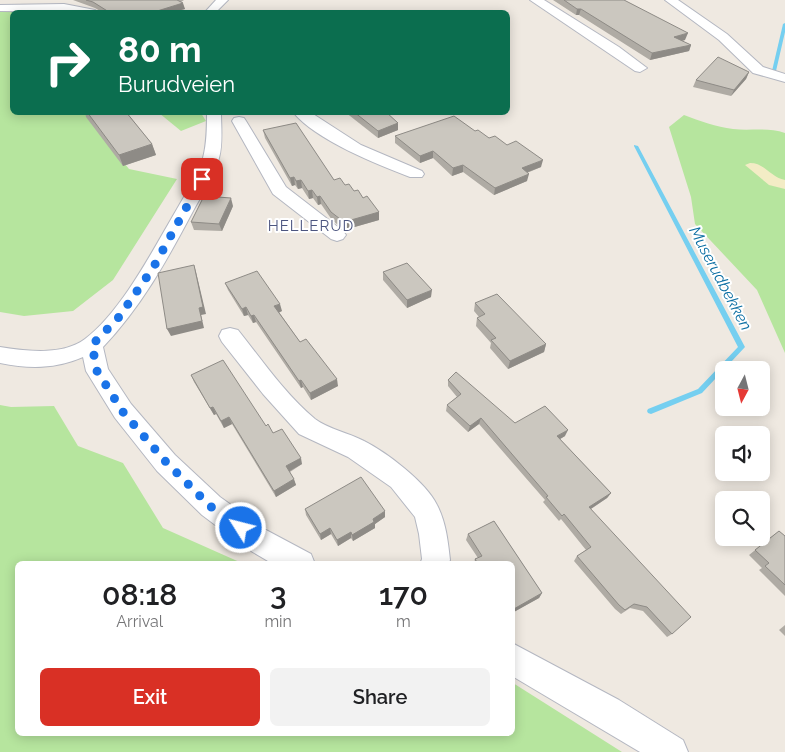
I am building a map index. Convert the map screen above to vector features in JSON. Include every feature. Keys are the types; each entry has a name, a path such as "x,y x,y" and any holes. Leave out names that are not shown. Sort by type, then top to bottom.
{"street":[{"path":"212,10 222,0"},
{"path":"536,0 640,68"},
{"path":"671,0 723,36 758,70 785,78"},
{"path":"0,8 64,7 80,10"},
{"path":"0,355 27,360 65,356 92,345 119,317 153,268 202,179 211,158 214,137 214,115"},
{"path":"304,115 318,127 358,152 416,174"},
{"path":"239,121 279,190 338,235"},
{"path":"230,336 271,388 308,427 357,449 400,479 427,511 433,534 434,561"},
{"path":"92,345 97,371 123,412 166,462 210,506 256,539 296,561"},
{"path":"515,660 607,712 671,752"}],"green space":[{"path":"65,9 72,10 10,10 10,115 89,115 86,116 129,169 177,179 113,280 73,311 24,316 0,312 0,10"},
{"path":"161,115 202,115 206,121 181,131"},
{"path":"684,115 708,124 727,128 772,130 785,133 785,353 757,290 695,224 691,197 669,127"},
{"path":"0,405 11,407 54,406 78,446 123,463 163,528 237,561 15,561 15,736 515,736 515,684 622,752 0,752"}],"sand":[{"path":"750,163 760,165 775,176 785,180 785,189 769,185 745,165"}],"building":[{"path":"86,0 177,0 183,3 160,10 106,10"},
{"path":"564,0 624,0 688,33 674,37 691,45 652,53"},
{"path":"718,57 749,72 734,90 696,80"},
{"path":"89,115 128,115 152,144 119,155"},
{"path":"358,115 389,115 398,123 378,131"},
{"path":"454,116 475,131 478,130 489,138 495,136 507,145 516,141 543,160 522,168 529,174 495,188 463,165 453,168 433,151 420,156 395,136"},
{"path":"296,123 334,180 340,178 345,185 349,184 354,191 358,190 363,198 367,196 379,212 344,222 331,212 320,196 317,197 312,190 308,191 301,180 296,181 294,177 290,178 263,130"},
{"path":"204,196 231,198 219,224 191,222"},
{"path":"407,263 432,290 407,300 383,272"},
{"path":"194,265 203,307 199,308 202,321 167,329 158,273"},
{"path":"257,271 280,304 274,306 300,342 306,339 337,379 310,393 301,380 299,381 254,315 251,316 246,307 242,309 225,283"},
{"path":"497,294 546,344 510,361 491,340 496,338 477,318 485,314 475,303"},
{"path":"223,360 266,426 268,424 273,433 282,429 301,458 286,466 294,479 274,491 229,417 221,421 213,407 210,408 191,375"},
{"path":"456,372 515,423 545,406 568,430 557,436 611,493 589,507 691,617 672,634 647,607 634,604 625,610 619,605 577,556 591,547 564,514 562,516 546,497 548,496 481,418 470,426 447,405 461,394 448,380"},
{"path":"361,477 385,511 373,519 374,522 352,535 351,532 337,540 330,528 320,534 305,509"},
{"path":"494,521 542,593 515,608 515,561 476,561 475,559 482,556 468,534"},
{"path":"779,531 785,536 785,585 765,566 769,563 755,550 760,546 770,546 770,538"}],"waterway":[{"name":"Muserudbekken","path":"774,71 785,24"},
{"name":"Muserudbekken","path":"636,146 742,347 700,391 651,411"}],"district":[{"name":"HELLERUD","path":"311,226"}],"route":[{"path":"202,179 153,268 119,317 92,345 97,371 123,412 166,462 210,506 241,528"}]}
